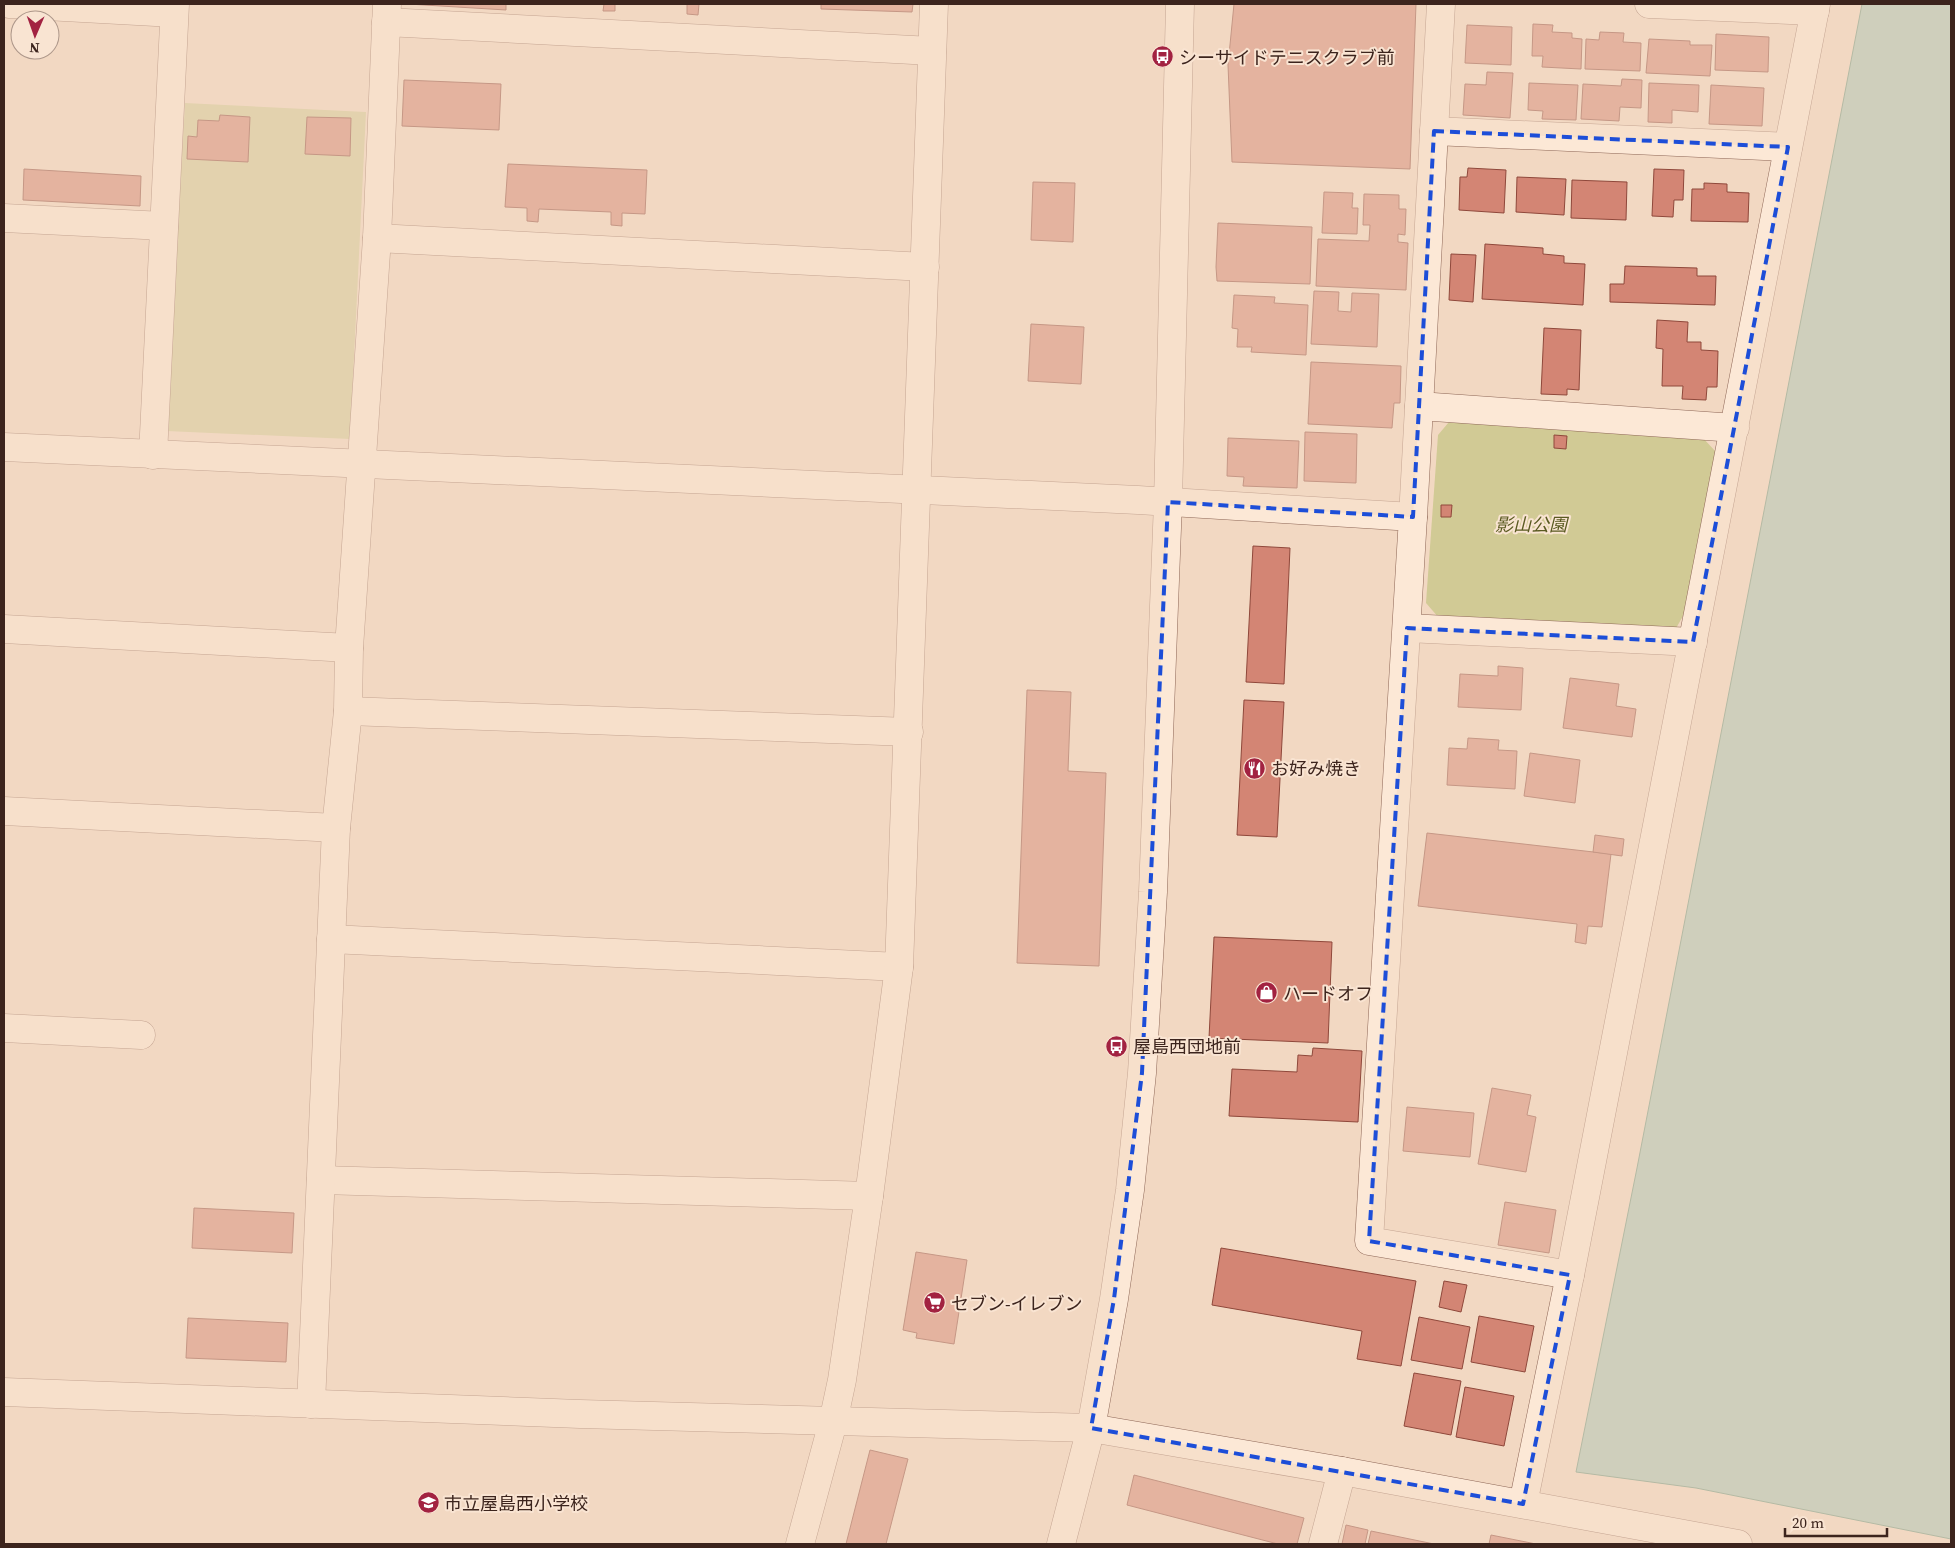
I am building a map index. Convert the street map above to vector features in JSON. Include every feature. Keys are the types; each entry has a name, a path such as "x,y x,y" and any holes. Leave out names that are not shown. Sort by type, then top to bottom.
{"street":[{"path":"9,4 175,9 153,455"},
{"path":"800,1544 833,1422 842,1380 869,1196 899,967 934,4"},
{"path":"1061,1544 1091,1428 1114,1299 1130,1190 1142,1073 1153,882 1168,502 1180,4"},
{"path":"1441,4 1414,517 1369,1241 1570,1275"},
{"path":"1523,1504 1570,1275 1816,7 1649,4"},
{"path":"311,1404 336,828 348,711 349,648 377,238 386,13 932,51"},
{"path":"1434,132 1788,147"},
{"path":"4,218 164,226"},
{"path":"377,238 925,267"},
{"path":"1419,406 1735,428"},
{"path":"4,447 1168,502 1414,517"},
{"path":"1407,628 1693,642"},
{"path":"4,629 349,648"},
{"path":"348,711 909,732"},
{"path":"4,811 336,828"},
{"path":"331,939 899,967"},
{"path":"4,1028 141,1035"},
{"path":"321,1180 869,1196"},
{"path":"4,1392 833,1422 1091,1428 1342,1471 1738,1544"},
{"path":"1323,1544 1342,1471"}],"highlighted area":[{"path":"1434,131 1788,147 1693,642 1407,628 1369,1241 1570,1275 1523,1504 1091,1428 1114,1299 1142,1073 1168,502 1413,517"}],"green space":[{"path":"185,103 366,112 350,439 166,431"},
{"name":"影山公園","path":"1449,422 1703,438 1716,452 1687,609 1675,630 1439,618 1426,603 1438,435"}],"shaded area":[{"path":"1862,4 1951,4 1951,1539 1696,1488 1576,1472 1637,1168"}],"building":[{"path":"408,4 506,4 506,10"},
{"path":"604,4 615,4 615,11 603,11"},
{"path":"687,4 699,4 698,15 687,14"},
{"path":"821,4 913,4 912,12 821,9"},
{"path":"1234,4 1416,4 1410,169 1232,162 1228,65"},
{"path":"1533,24 1553,25 1552,32 1572,33 1572,38 1582,39 1581,69 1542,67 1543,56 1532,56"},
{"path":"1467,25 1512,27 1511,65 1465,63"},
{"path":"1600,32 1624,33 1623,42 1641,43 1640,71 1585,69 1586,39 1599,40"},
{"path":"1716,34 1769,37 1768,72 1715,70"},
{"path":"1649,39 1690,41 1690,45 1712,45 1710,76 1646,73"},
{"path":"1487,72 1513,73 1510,118 1463,115 1465,84 1486,85"},
{"path":"1622,79 1642,80 1641,108 1620,107 1619,121 1581,119 1583,84 1621,86"},
{"path":"404,80 501,84 499,130 402,126"},
{"path":"1529,83 1578,85 1576,120 1542,119 1543,111 1528,110"},
{"path":"1649,83 1699,85 1698,112 1672,110 1672,123 1648,122"},
{"path":"1711,85 1764,88 1762,126 1709,124"},
{"path":"220,115 250,117 248,162 187,159 188,136 197,137 198,120 219,121"},
{"path":"307,117 351,118 350,156 305,154"},
{"path":"508,164 647,170 645,214 622,213 622,226 611,225 611,212 539,209 538,222 527,221 527,208 505,207"},
{"path":"1468,168 1506,170 1504,213 1459,210 1460,177 1467,177"},
{"path":"24,169 141,176 140,206 23,200"},
{"path":"1654,169 1684,170 1683,200 1674,200 1673,217 1652,216"},
{"path":"1517,177 1566,179 1564,215 1516,212"},
{"path":"1572,180 1627,182 1626,220 1571,218"},
{"path":"1033,182 1075,183 1073,242 1031,240"},
{"path":"1704,183 1727,184 1727,192 1749,193 1748,222 1691,221 1692,189 1704,189"},
{"path":"1324,192 1353,193 1352,208 1358,208 1357,234 1322,233"},
{"path":"1364,194 1399,195 1399,209 1406,209 1405,235 1398,234 1398,242 1408,243 1406,290 1316,286 1318,239 1369,241 1370,225 1363,225"},
{"path":"1218,223 1312,227 1310,284 1217,281"},
{"path":"1485,244 1543,248 1543,254 1564,256 1564,263 1585,264 1583,305 1482,299"},
{"path":"1451,254 1476,255 1473,302 1449,300"},
{"path":"1625,266 1697,268 1697,276 1716,276 1715,305 1610,302 1610,284 1624,284"},
{"path":"1314,291 1339,292 1338,311 1351,312 1352,293 1379,294 1377,347 1311,344"},
{"path":"1234,295 1275,297 1274,303 1308,305 1306,355 1251,352 1252,347 1237,347 1238,329 1232,328"},
{"path":"1657,320 1688,322 1687,342 1701,342 1701,350 1718,351 1717,387 1707,387 1706,400 1682,399 1683,386 1662,386 1663,349 1656,348"},
{"path":"1031,324 1084,327 1081,384 1028,381"},
{"path":"1544,328 1581,330 1579,390 1567,389 1567,395 1541,394"},
{"path":"1311,362 1401,366 1400,403 1394,403 1392,428 1308,424"},
{"path":"1305,432 1357,434 1356,483 1304,481"},
{"path":"1554,435 1567,436 1566,449 1554,448"},
{"path":"1228,438 1299,441 1297,488 1243,486 1244,477 1227,476"},
{"path":"1441,505 1452,505 1451,517 1441,517"},
{"path":"1253,546 1290,548 1284,684 1246,682"},
{"path":"1498,666 1523,668 1521,710 1458,707 1460,674 1498,676"},
{"path":"1570,678 1619,684 1616,706 1636,709 1632,737 1563,728"},
{"path":"1027,690 1071,692 1068,771 1106,773 1099,966 1017,963"},
{"path":"1244,700 1284,702 1277,837 1237,835"},
{"path":"1468,738 1499,740 1498,750 1517,751 1515,789 1447,785 1449,748 1467,749"},
{"path":"1530,753 1580,760 1575,803 1524,796"},
{"path":"1427,833 1611,854 1602,927 1588,926 1586,944 1575,942 1577,924 1418,906"},
{"path":"1595,835 1624,839 1622,856 1593,852"},
{"path":"1214,937 1332,942 1328,1043 1209,1038"},
{"path":"1313,1048 1362,1051 1358,1122 1229,1116 1232,1069 1297,1072 1298,1055 1312,1056"},
{"path":"1492,1088 1531,1095 1527,1115 1536,1117 1526,1172 1478,1164"},
{"path":"1407,1107 1474,1113 1470,1157 1403,1151"},
{"path":"1505,1202 1556,1210 1549,1253 1498,1245"},
{"path":"194,1208 294,1213 292,1253 192,1248"},
{"path":"1221,1248 1416,1281 1401,1366 1357,1359 1362,1331 1212,1305"},
{"path":"916,1252 967,1260 954,1344 916,1338 917,1333 903,1330"},
{"path":"1444,1281 1467,1285 1461,1312 1439,1307"},
{"path":"1479,1316 1534,1326 1525,1372 1471,1362"},
{"path":"1419,1317 1470,1327 1462,1369 1411,1360"},
{"path":"188,1318 288,1323 286,1362 186,1358"},
{"path":"1414,1373 1461,1381 1451,1435 1404,1426"},
{"path":"1465,1387 1514,1396 1504,1446 1456,1437"},
{"path":"870,1450 908,1459 886,1544 846,1544"},
{"path":"1134,1475 1304,1518 1297,1544 1278,1544 1127,1505"},
{"path":"1346,1525 1368,1530 1365,1544 1342,1544"},
{"path":"1371,1531 1434,1544 1368,1544"},
{"path":"1491,1535 1536,1544 1489,1544"}],"place":[{"name":"シーサイドテニスクラブ前","path":"1163,57"},
{"name":"お好み焼き","path":"1255,768"},
{"name":"ハードオフ","path":"1267,993"},
{"name":"屋島西団地前","path":"1117,1046"},
{"name":"セブン-イレブン","path":"935,1303"},
{"name":"市立屋島西小学校","path":"428,1503"}]}
